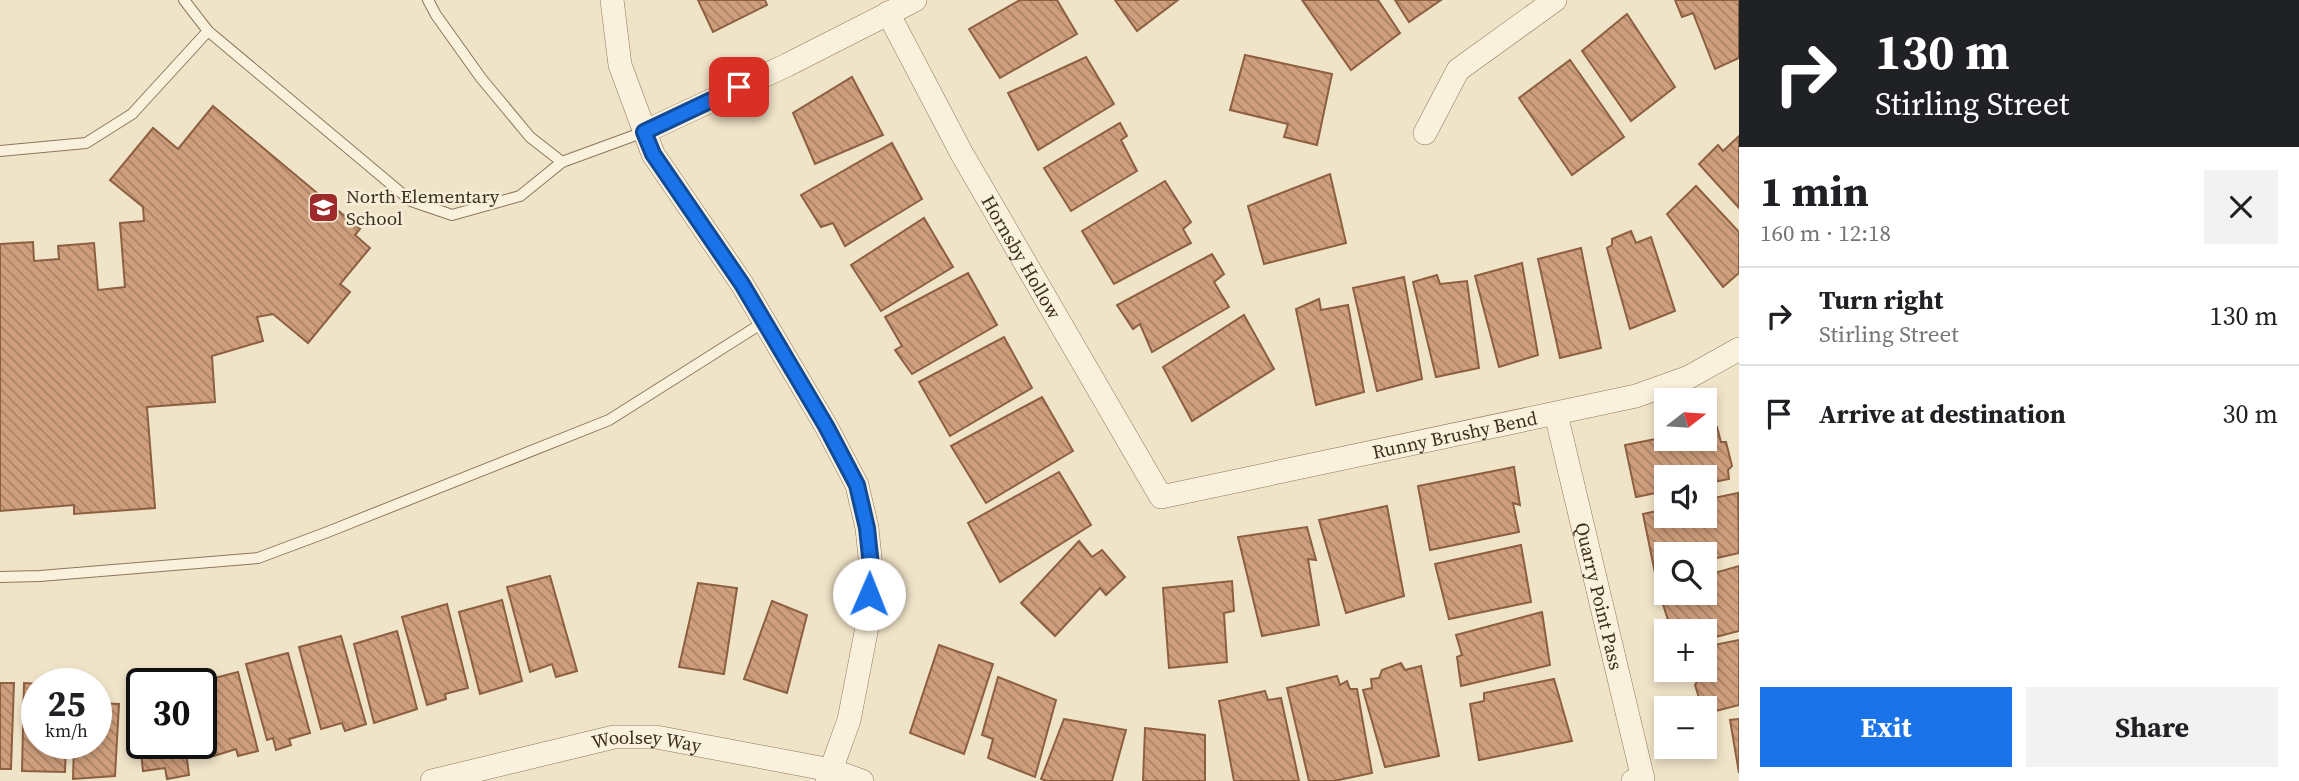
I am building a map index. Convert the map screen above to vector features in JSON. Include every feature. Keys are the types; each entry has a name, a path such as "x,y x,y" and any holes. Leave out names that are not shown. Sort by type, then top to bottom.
{"street":[{"path":"612,0 620,65 653,154 742,284 826,426 857,485 867,528 871,566 868,622 849,720 829,776"},
{"path":"644,132 787,65 915,0"},
{"path":"1425,133 1458,70 1555,0"},
{"name":"Hornsby Hollow","path":"888,13 962,154 1161,497"},
{"name":"Runny Brushy Bend","path":"1161,497 1636,396 1689,377 1739,349"},
{"name":"Quarry Point Pass","path":"1556,414 1638,780"},
{"name":"Woolsey Way","path":"432,781 614,737 656,737 862,781"}],"lane":[{"path":"184,0 208,31 411,201 452,215 520,196 562,162 644,132"},
{"path":"428,0 481,78 530,138 562,162"},
{"path":"0,151 86,144 132,114 208,31"},
{"path":"0,577 258,558 609,420 764,321"}],"building":[{"path":"698,0 765,0 767,5 713,32"},
{"path":"1020,0 1057,0 1077,34 1000,78 969,29"},
{"path":"1115,0 1178,0 1137,31"},
{"path":"1302,0 1378,0 1400,33 1351,70"},
{"path":"1395,0 1441,0 1409,22"},
{"path":"1675,0 1739,0 1739,58 1715,69 1693,13 1682,17"},
{"path":"1627,14 1675,87 1631,121 1582,51"},
{"path":"1245,55 1332,74 1317,145 1284,137 1288,124 1230,110"},
{"path":"1086,57 1114,104 1038,150 1008,93"},
{"path":"1570,60 1624,137 1572,175 1519,98"},
{"path":"852,77 883,135 815,164 793,113"},
{"path":"213,106 360,229 355,235 370,248 340,284 350,292 308,343 273,314 257,317 263,341 212,356 215,402 147,407 155,508 74,514 74,505 0,511 0,244 33,242 34,261 59,259 58,246 94,243 98,290 125,287 120,223 144,221 143,207 110,180 153,128 178,149"},
{"path":"1120,123 1127,136 1121,140 1137,171 1071,211 1044,168"},
{"path":"1739,136 1739,208 1699,164 1718,145 1723,151"},
{"path":"892,143 922,199 845,246 833,223 821,227 801,195"},
{"path":"1330,174 1346,243 1264,264 1248,206"},
{"path":"1165,181 1191,222 1183,229 1191,243 1114,284 1082,231"},
{"path":"1696,186 1739,232 1739,273 1723,287 1667,214"},
{"path":"924,218 953,267 881,311 851,265"},
{"path":"1631,231 1636,243 1651,237 1675,311 1630,329 1607,248 1612,245 1612,239"},
{"path":"1581,248 1601,348 1560,358 1538,259"},
{"path":"1212,254 1224,274 1214,282 1229,307 1152,352 1140,324 1133,329 1117,305"},
{"path":"1522,263 1538,355 1499,367 1475,276"},
{"path":"968,273 997,325 912,374 895,350 902,346 885,317"},
{"path":"1437,275 1440,284 1467,281 1479,368 1436,377 1413,282"},
{"path":"1404,277 1422,379 1377,391 1353,288"},
{"path":"1319,299 1321,310 1348,305 1364,392 1316,405 1296,309"},
{"path":"1244,315 1274,369 1192,421 1163,367"},
{"path":"1004,337 1032,388 950,436 919,382"},
{"path":"1042,397 1073,451 986,503 951,446"},
{"path":"1717,427 1721,442 1726,442 1732,466 1728,470 1729,479 1717,481 1717,465 1654,465 1654,493 1636,497 1625,445 1654,439 1654,452 1717,452"},
{"path":"1514,467 1520,505 1513,503 1519,532 1430,550 1418,486"},
{"path":"1059,472 1091,525 1000,582 968,523"},
{"path":"1738,493 1739,553 1717,558 1717,542 1654,542 1654,568 1643,514 1654,512 1654,528 1717,528 1717,497"},
{"path":"1387,506 1404,596 1346,613 1319,520"},
{"path":"1307,527 1316,560 1308,559 1319,625 1262,636 1238,537"},
{"path":"1079,541 1092,557 1102,550 1125,577 1106,595 1100,588 1055,636 1021,603"},
{"path":"1521,545 1531,602 1449,619 1435,564"},
{"path":"1739,566 1739,631 1717,637 1717,619 1668,619 1663,605 1717,605 1717,572"},
{"path":"550,576 577,671 556,677 552,664 530,672 507,587"},
{"path":"1232,581 1234,611 1224,613 1227,662 1169,668 1163,588"},
{"path":"698,583 737,588 724,674 679,667"},
{"path":"502,600 522,681 480,694 459,612"},
{"path":"772,601 807,615 787,693 744,679"},
{"path":"447,604 468,688 445,694 446,699 427,705 402,617"},
{"path":"1542,612 1550,665 1461,686 1457,657 1462,655 1456,635"},
{"path":"397,631 417,709 374,723 354,644"},
{"path":"341,636 366,724 345,731 342,723 321,729 299,647"},
{"path":"1739,640 1739,705 1717,711 1717,696 1698,696 1695,685 1697,682 1717,682 1717,644"},
{"path":"939,645 993,664 964,754 910,733"},
{"path":"288,653 310,733 289,739 291,745 276,750 273,738 267,740 246,664"},
{"path":"1401,663 1405,670 1421,666 1439,756 1385,767 1363,690 1372,688 1371,679 1379,678 1382,670"},
{"path":"238,672 258,751 238,756 236,749 217,755 217,677"},
{"path":"1337,676 1340,685 1347,681 1350,689 1357,689 1372,773 1334,781 1309,781 1287,688"},
{"path":"998,677 1056,700 1035,777 988,758 993,739 982,735"},
{"path":"1554,679 1572,741 1479,760 1470,704 1484,701 1484,693"},
{"path":"0,683 14,683 11,769 0,769"},
{"path":"1265,691 1268,700 1281,698 1299,781 1234,781 1219,701"},
{"path":"112,704 119,704 115,776 73,779 74,759 112,759"},
{"path":"1064,719 1126,730 1112,781 1041,779"},
{"path":"1739,719 1739,773 1730,720"},
{"path":"1145,728 1205,735 1205,781 1143,781"},
{"path":"22,759 65,759 65,772 22,771"},
{"path":"142,759 187,759 189,775 167,779 165,768 143,771"}],"place":[{"name":"North Elementary School","path":"323,207"}],"route":[{"path":"739,87 644,132 653,154 742,284 826,426 857,485 867,528 871,566 869,594"}]}
